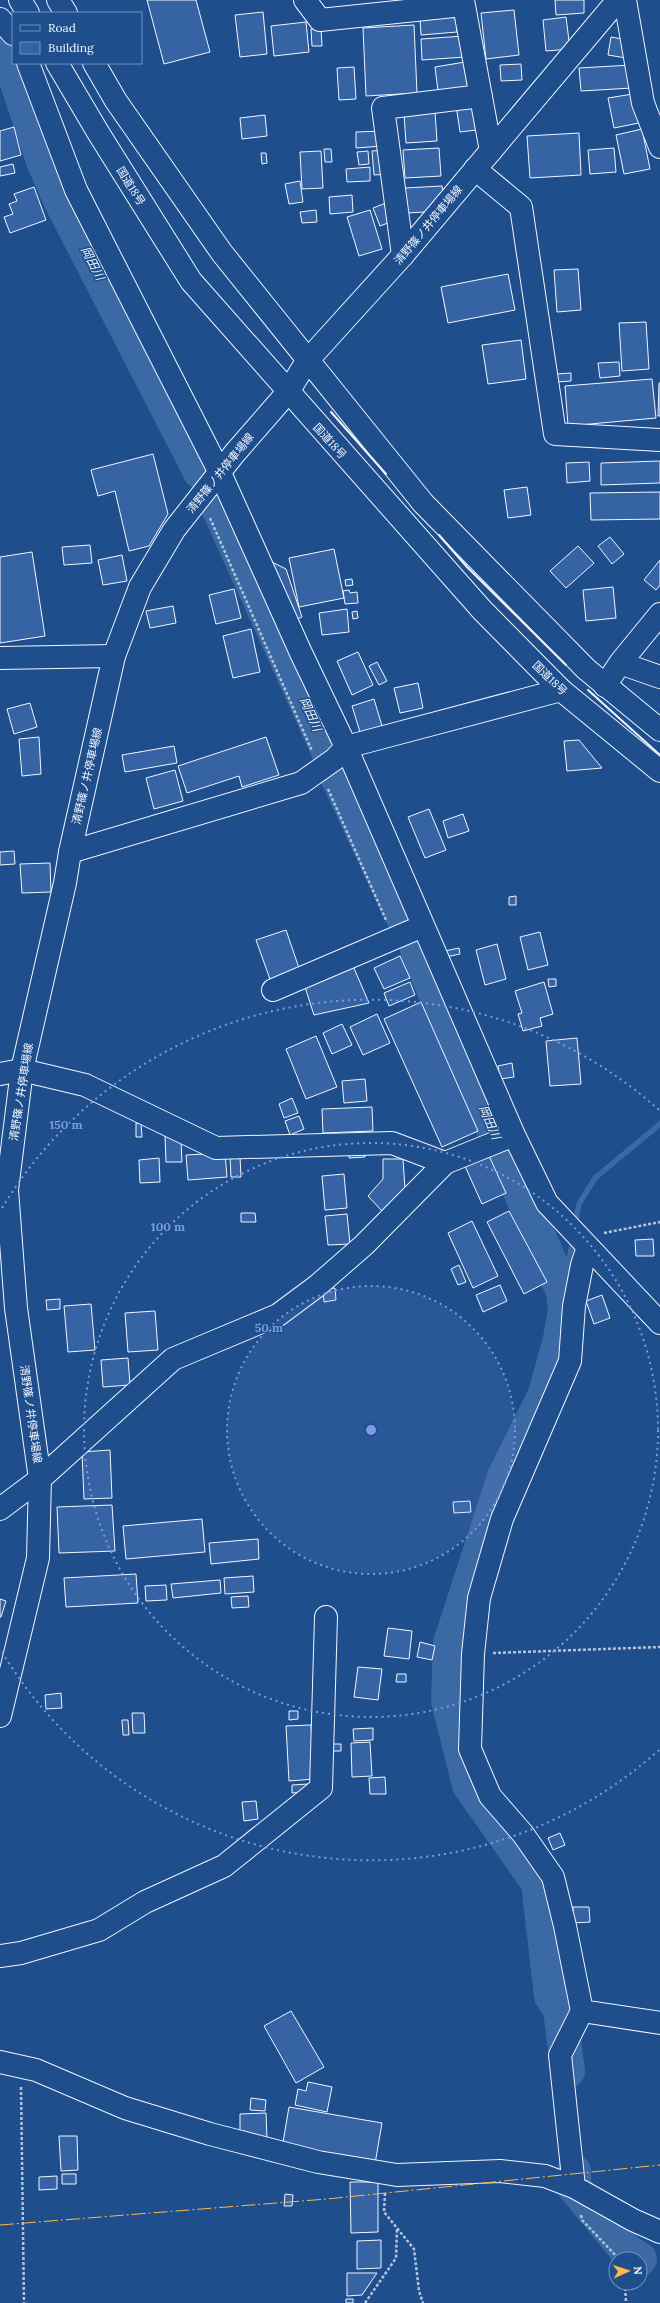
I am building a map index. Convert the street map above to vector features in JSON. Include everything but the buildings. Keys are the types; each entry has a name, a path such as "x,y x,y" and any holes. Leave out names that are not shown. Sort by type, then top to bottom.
{"main road":[{"path":"20,0 27,12"},
{"path":"58,0 65,12"},
{"path":"305,0 320,20 463,2 491,151"},
{"name":"清野篠ノ井停車場線","path":"0,1716 38,1558 40,1479 16,1308 7,1190 22,1070 65,883 70,852 114,656 140,587 174,530 234,454 288,392 307,361 403,255 618,0"},
{"path":"625,0 643,103 660,147"},
{"path":"28,64 76,190 220,473 331,760 423,926 505,1139 548,1203 660,1323"},
{"name":"国道18号","path":"58,64 99,134 191,281 482,610 562,690 660,771"},
{"path":"95,64 116,101 222,253 307,361 423,503 501,584 605,686 660,730"},
{"path":"403,255 384,108 481,96"},
{"path":"475,170 522,207 555,434 660,440"},
{"path":"605,686 620,663 660,614"},
{"path":"0,658 114,656"},
{"path":"620,663 660,677"},
{"path":"70,852 301,783 331,760 562,690"},
{"path":"273,990 423,926"},
{"path":"0,1074 22,1070 85,1085 216,1148 392,1143 445,1163"},
{"path":"0,1509 40,1479 173,1359 278,1315 317,1286 364,1245 445,1163 505,1139"},
{"path":"574,2187 560,2055 582,2011 553,1877 523,1834 490,1796 470,1749 473,1654 479,1598 502,1519 570,1361 574,1306 582,1265 582,1240"},
{"path":"0,1956 21,1953 99,1930 145,1902 224,1866 321,1788 326,1617"},
{"path":"582,2011 660,2023"},
{"path":"0,2062 36,2070 125,2108 210,2134 318,2162 397,2175 500,2171 546,2176 574,2187 633,2220 660,2232"}],"path":[{"path":"207,512 331,760 394,938"},
{"path":"582,1240 660,1222"},
{"path":"473,1654 660,1647"},
{"path":"21,2066 24,2303"},
{"path":"385,2173 384,2212 414,2249 419,2291 423,2303"},
{"path":"574,2187 582,2220 611,2251"},
{"path":"365,2303 396,2258 397,2228"},
{"path":"625,2291 626,2303"}],"waterway":[{"name":"岡田川","path":"5,47 43,161 60,200 200,472"},
{"name":"岡田川","path":"218,508 328,751 333,768 404,920"},
{"path":"417,951 563,1292 565,1310 560,1339 545,1394 504,1477 450,1643 448,1701 469,1785 538,1883 551,1996 560,2010 568,2071"},
{"path":"575,1224 579,1204 595,1178 660,1124"},
{"path":"563,1292 573,1239"},
{"path":"574,2171 574,2187 628,2251"}],"wall":[{"path":"331,412 386,474"},
{"path":"439,535 467,567 566,665"},
{"path":"588,690 660,755"}],"power":[{"path":"0,2225 327,2199 660,2165"}]}
